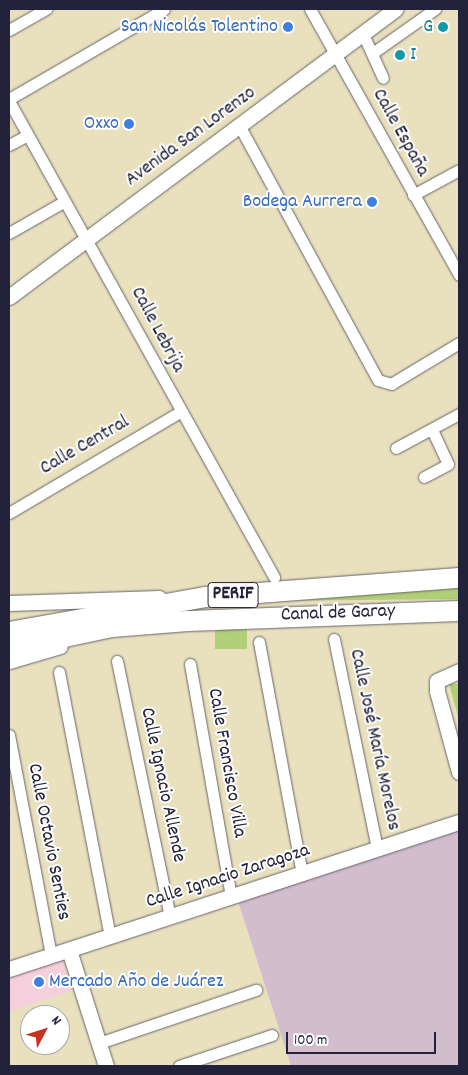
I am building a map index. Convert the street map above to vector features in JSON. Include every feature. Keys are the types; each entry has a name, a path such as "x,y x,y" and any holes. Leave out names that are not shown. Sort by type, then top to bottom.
{"highway":[{"name":"Canal de Garay","path":"9,632 205,598 459,578"},
{"name":"Canal de Garay","path":"9,649 98,630 267,616 459,611"}],"main road":[{"name":"Avenida San Lorenzo","path":"9,297 240,127 396,9"},
{"name":"Canal de Garay","path":"9,603 205,598"},
{"path":"9,661 53,649 98,630"},
{"path":"459,671 445,675 437,686 459,772"},
{"name":"Calle Ignacio Zaragoza","path":"9,969 459,822"},
{"path":"68,950 106,1066"}],"street":[{"path":"9,30 46,9"},
{"path":"9,100 164,9"},
{"name":"Calle España","path":"310,9 413,196 459,275"},
{"path":"374,52 435,9"},
{"path":"363,34 374,52 383,78"},
{"name":"Calle Lebrija","path":"9,100 180,412 274,577"},
{"path":"240,127 378,380 391,384 459,344"},
{"path":"9,145 28,135"},
{"path":"413,196 459,170"},
{"path":"9,233 65,201"},
{"name":"Calle Central","path":"9,513 180,412"},
{"path":"396,448 459,414"},
{"path":"424,477 448,464 432,428"},
{"name":"Calle José María Morelos","path":"334,639 377,848"},
{"path":"259,642 302,874"},
{"name":"Calle Ignacio Allende","path":"117,661 170,917"},
{"name":"Calle Francisco Villa","path":"190,664 231,897"},
{"path":"59,672 110,936"},
{"name":"Calle Octavio Senties","path":"9,735 51,955"},
{"path":"99,1043 256,990"},
{"path":"179,1066 272,1035"}],"shaded area":[{"path":"459,830 459,1066 291,1066 238,901"},
{"name":"Mercado Año de Juárez","path":"61,956 73,990 29,1005 20,1005 20,1008 9,1012 9,974"}],"green space":[{"path":"459,586 459,599 262,601"},
{"path":"215,628 247,628 247,649 215,649"},
{"path":"449,684 459,684 459,720"}],"place":[{"name":"San Nicolás Tolentino","path":"288,27"},
{"name":"G","path":"443,27"},
{"name":"I","path":"400,55"},
{"name":"Oxxo","path":"129,124"},
{"name":"Bodega Aurrera","path":"372,202"},
{"name":"Mercado Año de Juárez","path":"39,982"}]}
